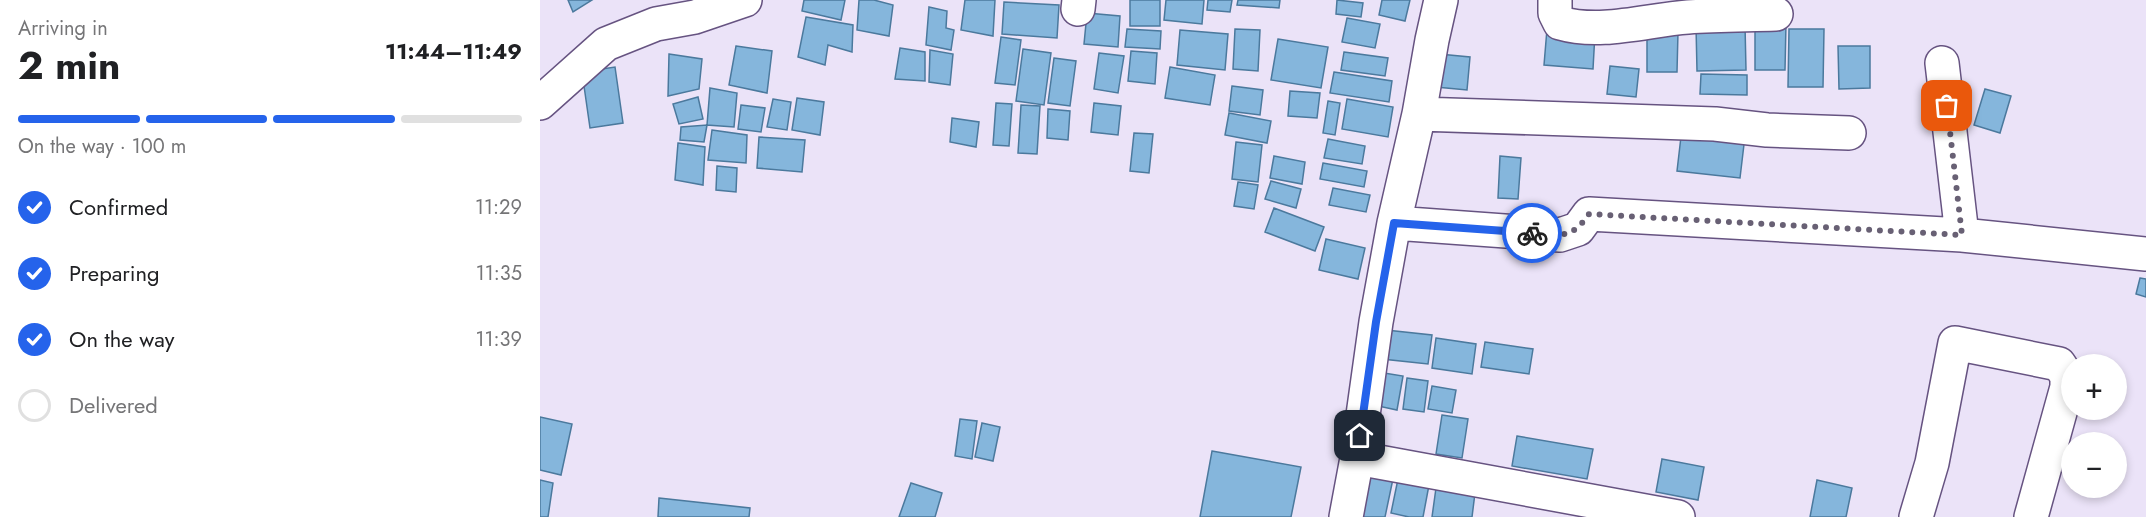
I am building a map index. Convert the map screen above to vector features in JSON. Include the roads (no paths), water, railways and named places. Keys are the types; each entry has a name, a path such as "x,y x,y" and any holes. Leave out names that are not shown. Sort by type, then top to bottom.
{"street":[{"path":"540,103 606,44 656,24 695,17 745,0"},
{"path":"1346,517 1357,459 1376,322 1394,223 1419,114 1441,0"},
{"path":"1555,0 1555,13 1560,23 1572,27 1599,27 1688,17 1776,14"},
{"path":"1942,63 1962,235"},
{"path":"1419,114 1715,124 1767,130 1849,133"},
{"path":"1394,223 1560,235 1578,229 1589,214 1962,235 2146,254"},
{"path":"1916,517 1932,463 1956,343 2059,364 2067,376 2067,387 2031,517"},
{"path":"1357,459 1678,517"}]}
